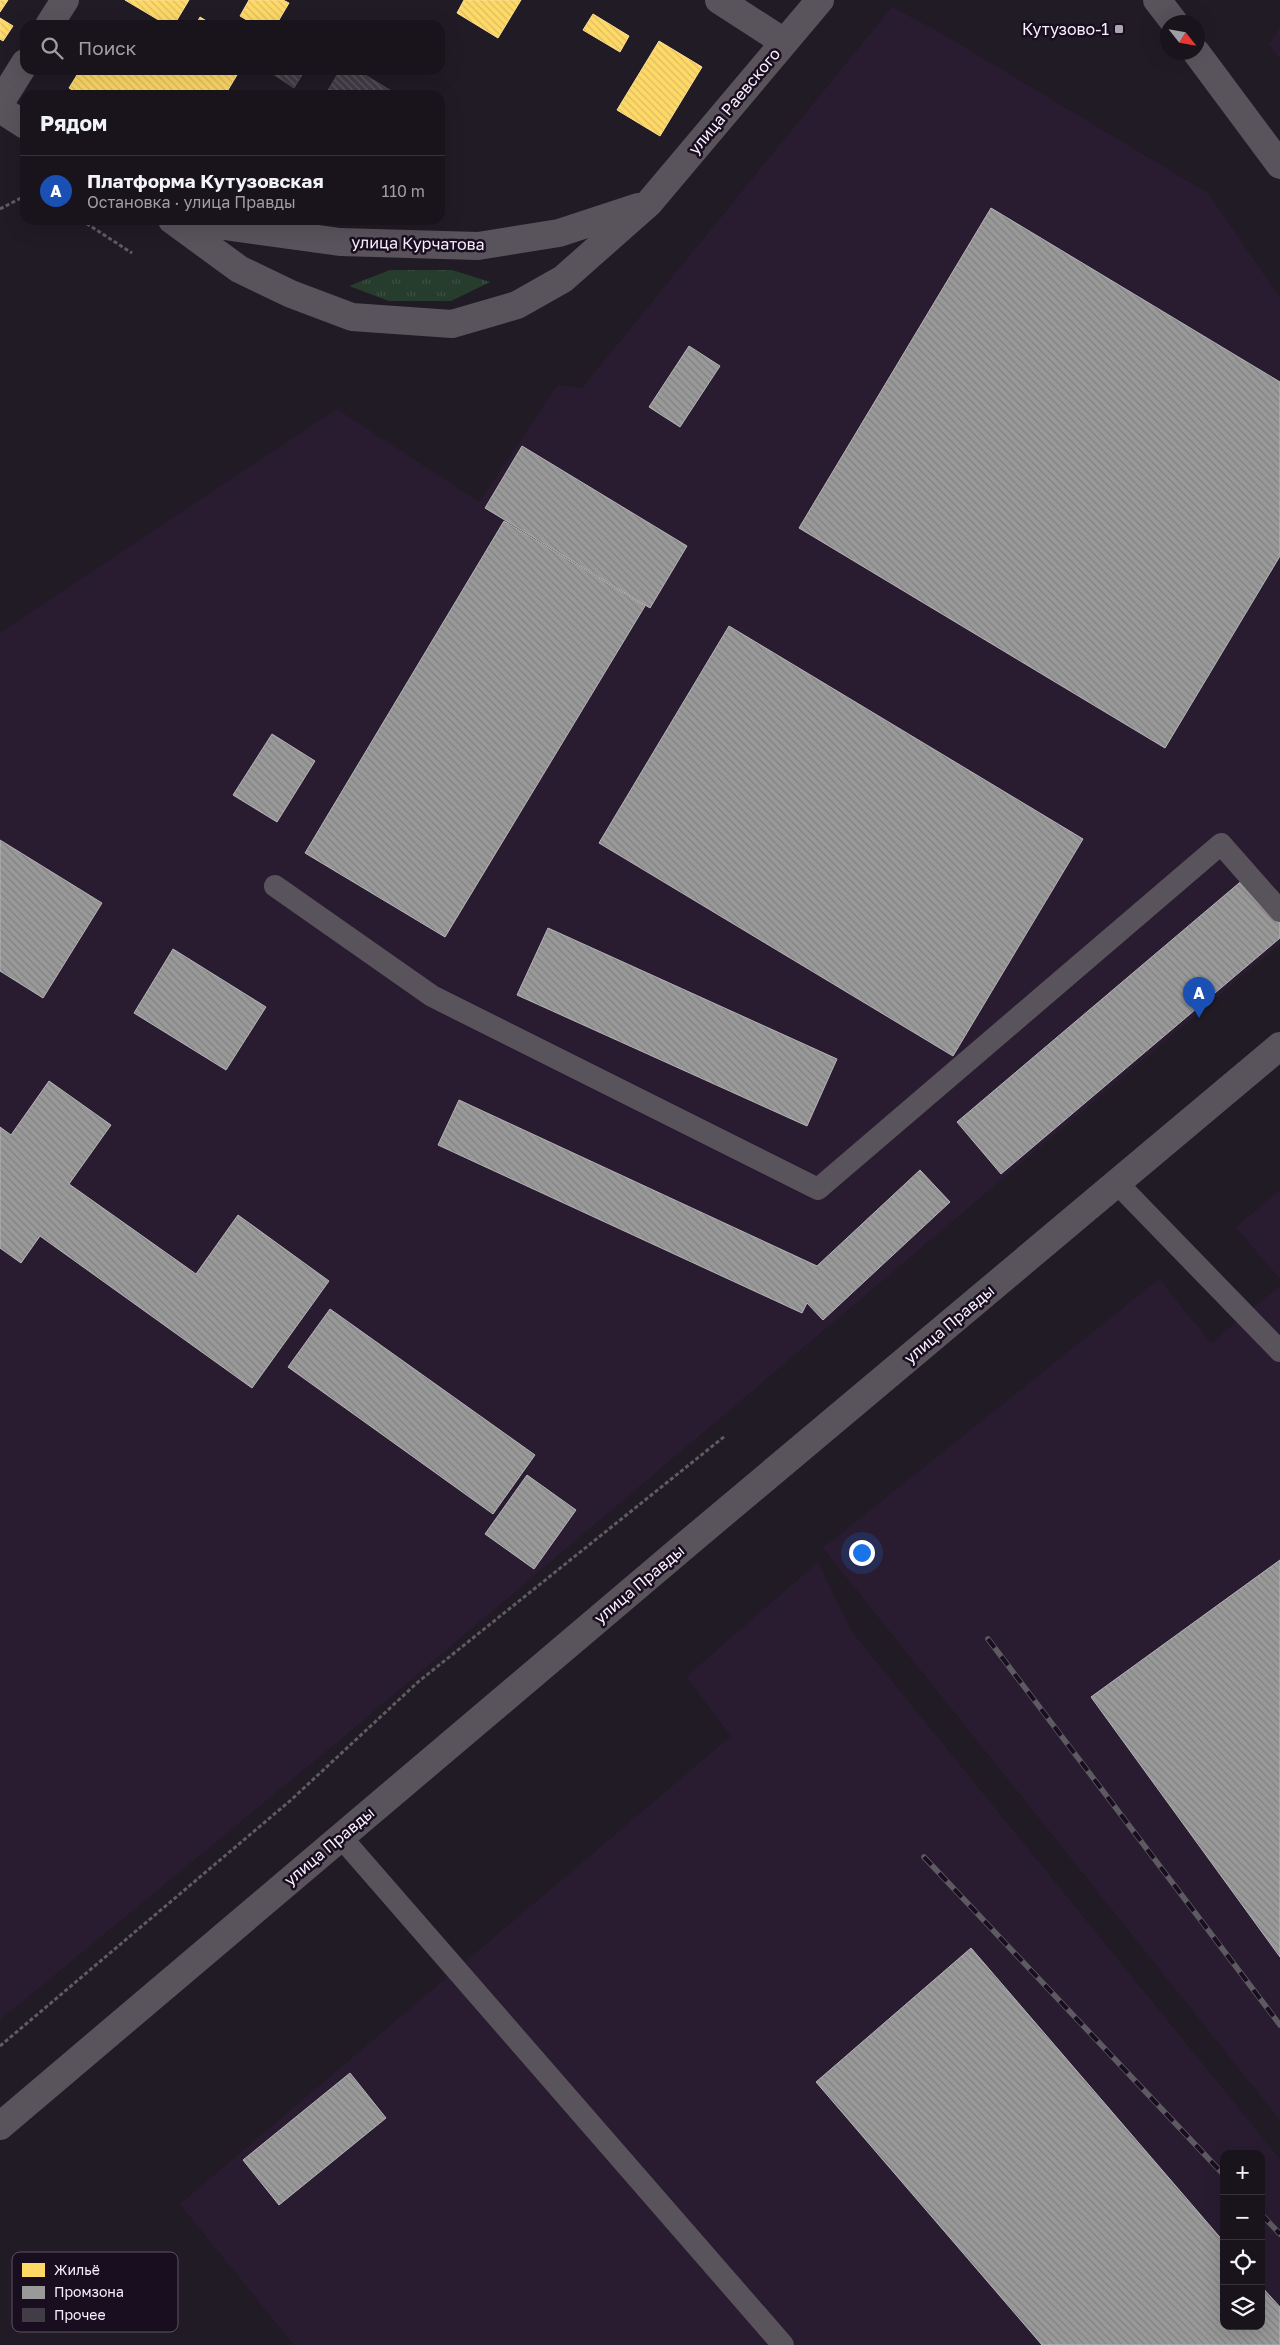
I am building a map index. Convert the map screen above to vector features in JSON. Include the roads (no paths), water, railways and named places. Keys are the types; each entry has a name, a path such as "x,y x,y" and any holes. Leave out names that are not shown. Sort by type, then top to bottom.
{"street":[{"path":"52,20 65,0"},
{"path":"719,0 784,42"},
{"name":"улица Раевского","path":"648,203 820,0"},
{"path":"1157,0 1169,15"},
{"path":"1202,60 1280,165"},
{"path":"0,102 20,71"},
{"path":"0,109 20,122"},
{"path":"179,225 239,269 299,297 352,317 452,324 517,306 564,279 648,203"},
{"name":"улица Курчатова","path":"217,225 340,242 478,246 559,233 648,203"},
{"name":"улица Правды","path":"0,2126 340,1836 1280,1046"}],"lane":[{"path":"275,886 432,996 818,1189 1221,844 1280,911"},
{"path":"1117,1183 1280,1351"},
{"path":"340,1836 783,2345"}],"railway":[{"path":"988,1639 1280,2025"},
{"path":"924,1857 1220,2171"},
{"path":"1265,2218 1280,2234"}],"place":[{"name":"Кутузово-1","path":"1119,29"},
{"name":"Платформа Кутузовская","path":"1199,1018"}]}
